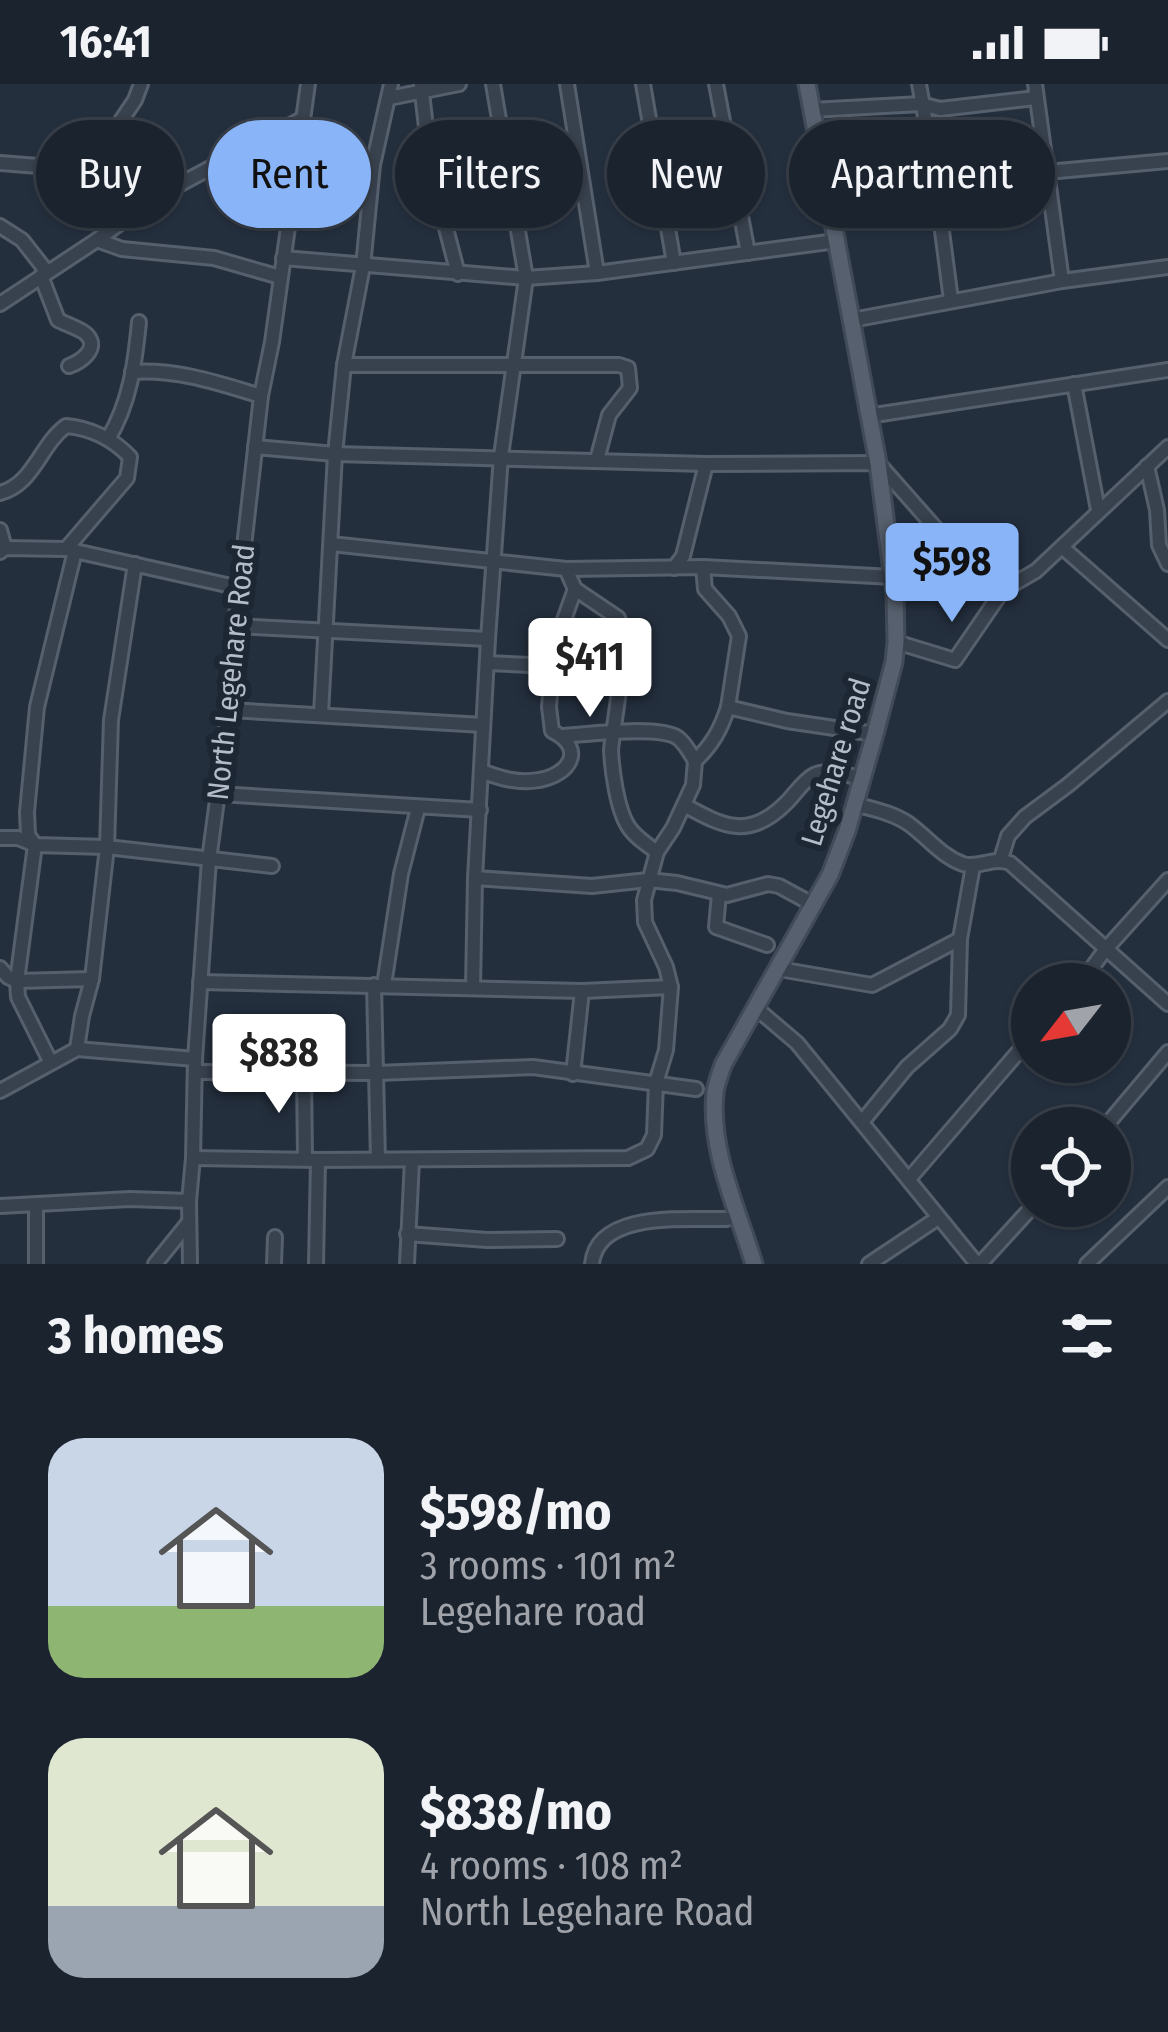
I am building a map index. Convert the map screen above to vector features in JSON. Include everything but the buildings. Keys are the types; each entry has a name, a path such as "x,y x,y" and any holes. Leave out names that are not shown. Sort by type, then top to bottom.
{"main road":[{"name":"Legehare road","path":"736,1219 721,1162 715,1091 723,1065 830,875 862,778 896,642 878,464 808,84"},
{"path":"736,1219 754,1264"}],"street":[{"path":"0,163 93,175 141,84"},
{"name":"North Legehare Road","path":"302,118 308,84"},
{"path":"321,714 335,454 373,165 390,91 459,84"},
{"path":"473,988 483,725 501,456 526,278 493,84"},
{"path":"567,84 597,273"},
{"path":"643,84 674,263"},
{"path":"716,84 748,253"},
{"path":"919,84 951,300"},
{"path":"422,88 431,171 458,274"},
{"path":"812,110 921,104 940,109 1035,91"},
{"path":"0,304 131,212 302,118"},
{"path":"1055,171 1168,160"},
{"path":"0,226 22,240 44,274 58,320 87,334 92,342 84,359 69,366"},
{"name":"North Legehare Road","path":"190,1264 195,1065 209,860 230,710 261,396 287,228"},
{"path":"1055,228 1062,281"},
{"path":"97,240 122,250 214,258 280,277"},
{"path":"283,258 526,278 836,241"},
{"path":"852,320 1062,281 1168,268"},
{"path":"108,439 124,408 139,322"},
{"path":"344,365 610,364 628,368 630,388 609,415 597,460"},
{"path":"868,416 1168,370"},
{"path":"132,372 202,378 261,396"},
{"path":"1074,384 1098,510"},
{"path":"0,493 25,480 66,425 108,439 130,457 127,478 71,550 37,707 26,812 28,835 35,844 16,981 18,998 50,1061"},
{"path":"255,447 335,454 878,464 976,574 1003,590"},
{"path":"896,642 955,660 1003,590 1036,571 1168,447"},
{"path":"674,568 683,556 706,464"},
{"path":"1147,466 1159,545 1168,564"},
{"path":"0,530 3,550 71,550 240,588"},
{"path":"331,544 566,569 703,567 892,577"},
{"path":"1062,547 1168,640"},
{"path":"77,1049 92,979 107,847 111,720 134,564"},
{"path":"695,761 718,734 740,646 729,616 705,589 703,567"},
{"path":"566,569 575,590 618,618 622,626 611,766 628,828 656,852"},
{"path":"482,771 507,780 534,782 551,777 568,762 571,743 552,731 549,722 554,649 575,590"},
{"path":"235,626 488,639"},
{"path":"487,663 553,666"},
{"path":"1001,859 1008,836 1024,818 1168,701"},
{"path":"728,707 874,734"},
{"path":"230,710 483,725"},
{"path":"193,1158 628,1159 647,1149 654,1135 671,987 644,914 648,880 656,852 693,785 695,761 681,741 669,734 562,736"},
{"path":"684,805 733,827 778,812 815,775 862,778"},
{"path":"218,794 480,810"},
{"path":"854,804 906,822 966,866 1001,859 1010,863 1168,1004"},
{"path":"378,1159 379,985 418,808"},
{"path":"0,838 272,866"},
{"path":"862,1122 907,1066 950,1029 958,1015 960,939 973,866"},
{"path":"475,878 592,886 648,880 719,894 768,884 814,905"},
{"path":"1095,963 1168,880"},
{"path":"719,894 716,927 767,945"},
{"path":"778,969 872,985 960,939"},
{"path":"0,968 16,981 92,979"},
{"path":"200,982 582,991 671,987"},
{"path":"573,1074 582,991"},
{"path":"757,1009 797,1043 978,1264 1013,1227"},
{"path":"0,1091 77,1049 195,1065 304,1072 513,1067 696,1090"},
{"path":"1122,1107 1168,1052"},
{"path":"909,1179 1011,1060"},
{"path":"304,1072 316,1264"},
{"path":"407,1264 412,1160"},
{"path":"1087,1264 1168,1187"},
{"path":"0,1206 189,1201"},
{"path":"36,1264 37,1206"},
{"path":"592,1264 602,1237 638,1222 736,1219"},
{"path":"869,1264 938,1219"},
{"path":"155,1264 190,1221"},
{"path":"406,1234 557,1239"},
{"path":"274,1264 275,1237"}]}
